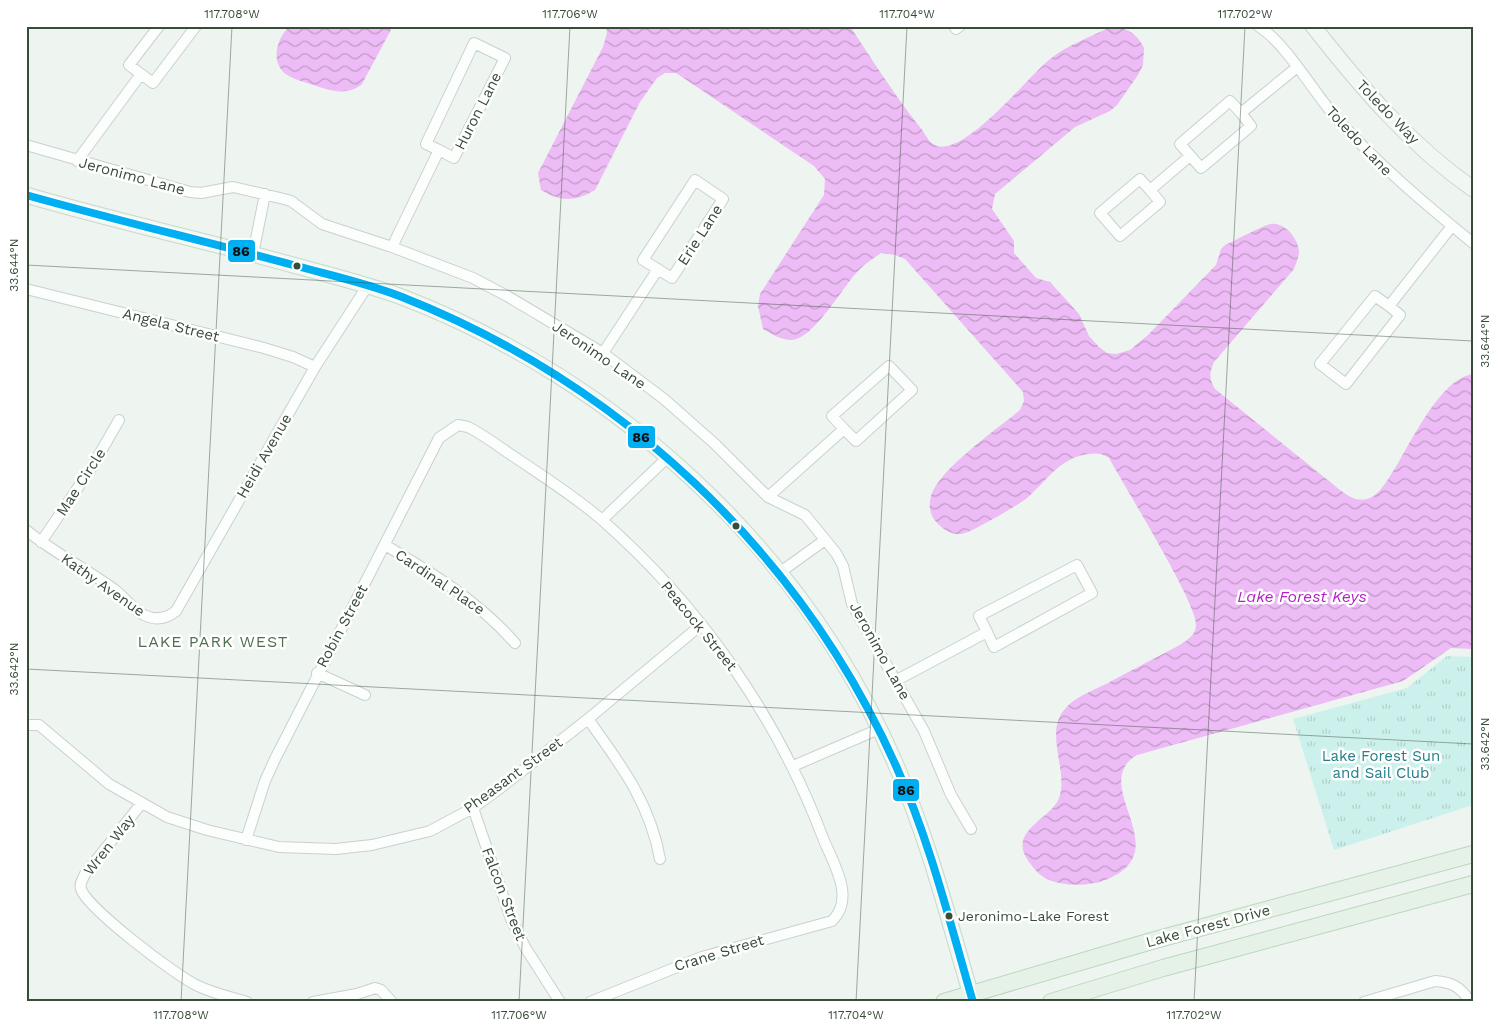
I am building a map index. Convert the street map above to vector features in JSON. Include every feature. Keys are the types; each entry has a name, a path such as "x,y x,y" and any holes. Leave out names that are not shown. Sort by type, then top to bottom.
{"main road":[{"name":"Toledo Way","path":"1313,26 1340,60 1397,124 1427,153 1473,189"},
{"path":"26,195 65,207 368,285 455,320 519,353 574,385 621,418 668,457 710,496 779,573 805,605 831,643 879,729 896,764 933,861 972,999"},
{"name":"Lake Forest Drive","path":"944,1002 972,999 1155,940 1473,854"},
{"name":"Lake Forest Drive","path":"1051,1002 1163,968 1473,884"}],"street":[{"path":"158,26 129,65 153,83 196,26"},
{"path":"954,26 956,29 960,26"},
{"name":"Toledo Lane","path":"1258,26 1274,39 1314,92 1373,158 1473,243"},
{"name":"Huron Lane","path":"474,43 504,58 454,158 439,150 426,144 474,43"},
{"path":"1241,113 1296,68"},
{"path":"76,161 140,74"},
{"path":"1230,101 1241,113 1251,126 1201,168 1180,144 1230,101"},
{"name":"Jeronimo Lane","path":"26,144 76,161 190,192 201,193 233,187 291,201 322,224 392,247 473,278 507,296 603,354 672,405 716,444 768,497 805,515 826,540 844,566 852,604 897,680 924,731 951,795 970,829"},
{"name":"Huron Lane","path":"392,247 439,150"},
{"path":"1150,190 1190,156"},
{"path":"1140,179 1150,190 1160,202 1120,236 1100,212 1140,179"},
{"name":"Erie Lane","path":"695,180 723,199 672,278 658,269 643,260 695,180"},
{"path":"253,254 265,194"},
{"path":"1389,306 1452,226"},
{"name":"Erie Lane","path":"603,354 658,269"},
{"name":"Heidi Avenue","path":"157,619 167,618 176,612 315,367 368,285"},
{"name":"Angela Street","path":"26,288 264,348 293,357 315,367"},
{"path":"1375,296 1389,306 1400,316 1346,384 1320,364 1375,296"},
{"path":"889,366 912,390 856,441 844,429 832,416 889,366"},
{"name":"Mae Circle","path":"41,542 92,467 119,420"},
{"name":"Peacock Street","path":"458,425 478,432 553,483 602,520 670,586 740,677 793,766 839,880 844,896 843,904"},
{"name":"Robin Street","path":"246,840 265,782 317,673 439,438 458,425"},
{"path":"768,497 844,429"},
{"path":"602,520 668,457"},
{"name":"Kathy Avenue","path":"26,530 41,542 117,591 135,610 144,616 157,619"},
{"path":"779,573 826,540"},
{"name":"Cardinal Place","path":"385,545 449,585 492,618 515,642"},
{"path":"1077,565 1092,593 994,647 987,632 980,616 1077,565"},
{"name":"Pheasant Street","path":"26,725 38,725 45,729 109,784 141,804 167,817 246,840 279,847 313,849 362,846 430,831 472,808 499,790 588,719 701,625"},
{"path":"897,680 987,632"},
{"path":"317,673 365,695"},
{"path":"588,719 620,764 645,805 655,833 660,859"},
{"path":"793,766 879,729"},
{"name":"Wren Way","path":"141,804 85,874 80,884 81,889 92,903 146,952 174,972 196,985 247,1002"},
{"name":"Falcon Street","path":"472,808 511,919 525,947 560,1002"},
{"name":"Crane Street","path":"590,1002 702,957 832,921 839,914 843,904"},
{"path":"1364,1002 1435,981 1448,982 1459,986 1470,1002"},
{"path":"313,1002 357,994 375,988 381,990 392,1002"}],"green space":[{"name":"Lake Forest Sun and Sail Club","path":"1447,656 1473,657 1473,805 1334,850 1293,719 1407,688"}],"water":[{"path":"290,26 393,26 362,84 349,91 335,91 300,81 283,71 277,59 278,44"},
{"name":"Lake Forest Keys","path":"606,26 850,26 929,140 933,144 945,146 960,141 977,130 1040,68 1064,49 1110,27 1121,28 1135,35 1144,48 1143,65 1117,105 1110,111 1075,127 995,194 992,209 1014,241 1014,253 1036,278 1050,282 1079,314 1089,336 1099,347 1107,353 1116,354 1130,350 1148,335 1216,265 1221,249 1225,245 1267,225 1276,224 1285,228 1293,236 1298,246 1299,251 1294,269 1214,362 1211,379 1215,389 1340,490 1356,499 1371,498 1380,491 1436,402 1448,388 1460,379 1473,374 1473,649 1451,648 1403,681 1137,755 1124,768 1121,783 1124,800 1135,834 1135,851 1127,866 1108,879 1086,884 1063,884 1043,876 1029,862 1023,851 1023,841 1034,825 1050,811 1060,795 1061,774 1056,740 1056,729 1059,719 1068,705 1078,698 1180,645 1193,634 1196,625 1193,613 1173,570 1109,458 1099,454 1082,455 1066,462 1056,469 1032,494 966,533 951,533 938,524 931,515 930,508 931,496 936,485 970,450 1020,410 1024,401 1023,392 905,259 895,255 881,253 862,267 819,321 800,338 784,339 763,329 758,306 760,294 824,195 825,179 814,166 676,73 665,73 657,78 640,102 595,190 581,197 568,199 555,197 541,190 538,173 603,47 607,33"}],"transit line":[{"name":"86","path":"26,195 260,256 402,297 482,333 558,376 629,426 695,483 755,546 809,614 856,688 896,766 919,823 939,882 973,1002"}],"place":[{"name":"Jeronimo-Lake Forest","path":"949,916"}],"district":[{"name":"LAKE PARK WEST","path":"213,641"}]}
